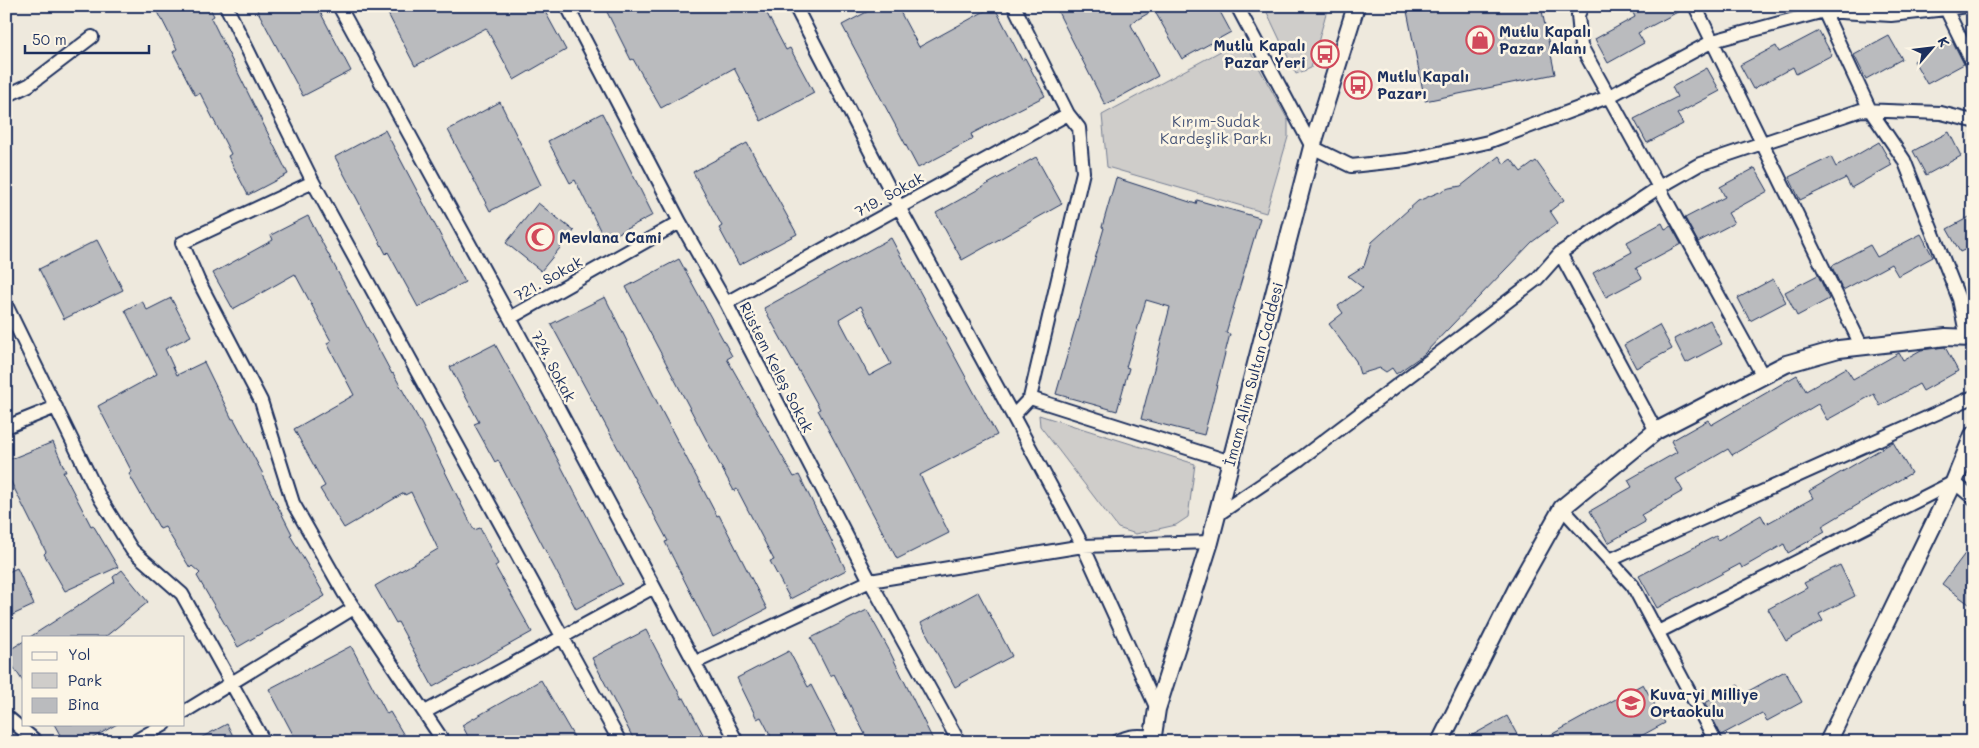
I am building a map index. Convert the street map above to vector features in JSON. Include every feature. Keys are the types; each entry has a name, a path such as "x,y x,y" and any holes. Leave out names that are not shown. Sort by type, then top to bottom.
{"street":[{"path":"226,6 313,182 620,742"},
{"name":"724. Sokak","path":"339,6 510,318 696,662 737,742"},
{"name":"Rüstem Keleş Sokak","path":"567,6 680,222 726,303 870,581 958,742"},
{"path":"795,6 899,207 1083,546 1157,709"},
{"path":"1013,416 1030,398 1083,172 1079,128 1068,114 1014,6"},
{"path":"1237,6 1312,147 1351,166 1407,160 1488,142 1608,97 1713,41 1824,11 1891,16 1966,6"},
{"name":"İmam Alim Sultan Caddesi","path":"1153,739 1157,709 1210,542 1312,147 1356,6"},
{"path":"1582,6 1578,15 1581,46 1763,376"},
{"path":"1695,6 1761,144 1862,346"},
{"path":"1945,8 1973,64"},
{"path":"1440,742 1517,588 1562,508 1656,431 1763,376 1795,362 1839,349 1946,337 1969,329 1904,160 1870,110 1824,11"},
{"path":"6,96 29,85 92,37"},
{"path":"1217,515 1300,459 1537,279 1560,253 1658,188 1700,164 1861,110 1941,112 1973,121"},
{"name":"719. Sokak","path":"726,303 1068,114"},
{"path":"313,182 182,243 198,280 261,402 293,503 354,608 444,742"},
{"name":"721. Sokak","path":"510,318 680,222"},
{"path":"1560,253 1656,431"},
{"path":"6,305 100,498 132,550 182,594 264,742"},
{"path":"1030,398 1230,462"},
{"path":"1610,560 1973,398"},
{"path":"6,427 56,407"},
{"path":"1828,742 1954,482 1973,435"},
{"path":"1658,632 1954,482"},
{"path":"1954,482 1973,498"},
{"path":"1562,508 1633,586 1716,742"},
{"path":"696,662 870,581 1083,546 1210,542"},
{"path":"424,712 654,587"},
{"path":"185,711 354,608"},
{"path":"6,716 37,742"},
{"path":"134,742 162,726"},
{"path":"1116,742 1126,737 1139,735 1153,739"}],"green space":[{"path":"1264,6 1328,6 1311,68 1296,74"},
{"name":"Kırım-Sudak Kardeşlik Parkı","path":"1243,39 1288,120 1288,137 1266,213 1107,167 1102,115"},
{"path":"1039,415 1195,464 1188,517 1176,525 1136,534 1118,528 1040,426"}],"building":[{"path":"155,6 209,6 214,16 211,18 288,174 248,195 228,156 231,154 200,93 195,95 173,52 177,49"},
{"path":"255,6 317,6 351,71 303,96"},
{"path":"384,6 542,6 566,50 514,80 486,28 415,66"},
{"path":"604,6 763,6 786,50 790,48 814,93 761,121 734,68 661,108 633,59 631,60"},
{"path":"878,6 897,6 919,47 994,6 1022,60 1025,58 1045,96 971,134 973,139 918,168 842,25"},
{"path":"1055,6 1217,6 1231,32 1182,59 1154,10 1133,22 1131,25 1158,76 1105,105"},
{"name":"Mutlu Kapalı Pazar Alanı","path":"1406,6 1541,6 1555,74 1425,101"},
{"path":"1630,6 1687,7 1638,33 1644,43 1608,63 1595,39 1635,17"},
{"path":"1819,31 1832,55 1796,74 1793,67 1753,89 1740,65 1776,46 1779,52"},
{"path":"1889,36 1902,59 1866,79 1854,55"},
{"path":"1952,40 1964,64 1927,84 1914,61"},
{"path":"1707,68 1720,91 1677,114 1683,124 1647,143 1634,119 1677,97 1672,87"},
{"path":"500,102 541,185 490,211 448,130"},
{"path":"602,113 653,215 605,240 575,180 570,183 548,141"},
{"path":"385,130 465,282 418,307 388,252 386,254 335,157"},
{"path":"1949,132 1961,156 1926,175 1913,151"},
{"path":"1879,142 1892,165 1851,188 1846,178 1800,200 1789,177 1831,157 1836,167"},
{"path":"747,143 797,234 739,265 719,228 722,226 693,172"},
{"path":"1499,156 1504,164 1511,159 1521,172 1536,161 1564,200 1550,211 1558,223 1532,242 1423,355 1396,374 1392,368 1386,372 1380,368 1360,374 1356,361 1329,324 1343,313 1338,306 1363,288 1348,276 1364,266 1372,242 1418,201 1449,188 1461,186"},
{"path":"1036,157 1062,204 962,260 936,213"},
{"path":"1755,168 1768,191 1728,213 1734,223 1698,242 1685,218 1725,197 1720,187"},
{"path":"1116,178 1196,204 1197,200 1260,218 1226,333 1230,334 1204,435 1141,419 1170,307 1146,300 1126,367 1129,368 1117,411 1056,394 1104,228 1102,227"},
{"name":"Mevlana Cami","path":"538,203 574,231 541,271 506,243"},
{"path":"1973,215 1973,246 1960,252 1947,229"},
{"path":"308,216 392,374 422,425 474,530 480,528 498,564 495,566 532,632 433,687 398,622 396,623 375,586 438,549 411,492 405,495 404,493 344,528 320,489 325,486 294,429 354,395 327,343 331,341 295,274 233,309 213,273 273,240 271,235"},
{"path":"1662,223 1665,229 1671,226 1681,244 1636,268 1642,278 1606,297 1593,273 1632,252 1627,242"},
{"path":"1921,234 1933,257 1898,276 1891,264 1843,290 1832,267 1834,264 1870,245 1877,257"},
{"path":"891,238 997,435 920,475 949,533 897,559 818,410 820,409 764,308","holes":["861,306 891,364 869,376 839,319"]},
{"path":"97,240 123,290 64,319 39,269"},
{"path":"679,259 732,356 727,359 794,477 799,475 846,570 790,599 770,561 774,560 737,489 734,491 626,287"},
{"path":"1818,275 1829,299 1797,316 1785,292"},
{"path":"1773,279 1786,302 1750,321 1738,298"},
{"path":"605,297 657,402 717,516 719,515 767,609 713,637 665,542 668,541 551,324"},
{"path":"171,298 191,336 165,349 177,375 204,362 232,419 234,419 263,474 292,534 290,535 325,596 238,647 197,576 200,573 192,566 190,568 165,527 160,529 129,474 132,472 98,406 157,374 125,310 142,301 147,310"},
{"path":"1710,320 1722,344 1686,363 1674,339"},
{"path":"1659,325 1672,349 1636,368 1624,345"},
{"path":"495,344 545,435 622,584 576,609 498,460 495,462 474,424 479,422 450,367"},
{"path":"1945,347 1958,371 1923,391 1919,384 1880,406 1874,394 1827,420 1818,404 1732,455 1728,449 1676,479 1683,491 1641,515 1645,522 1608,543 1590,511 1632,487 1628,480 1677,452 1671,441 1708,420 1711,425 1797,375 1806,391 1846,368 1853,379 1899,353 1903,360 1921,350"},
{"path":"53,442 66,472 63,472 91,526 93,525 118,567 65,591 44,554 46,552 6,472 6,461"},
{"path":"1893,442 1911,473 1822,526 1825,532 1788,553 1784,544 1742,568 1740,564 1657,608 1639,576 1716,536 1718,540 1761,515 1766,524 1813,498 1809,491"},
{"path":"1973,543 1973,607 1942,584"},
{"path":"1840,565 1855,596 1819,614 1823,621 1786,641 1768,609 1807,588 1804,583"},
{"path":"17,568 34,605 6,618 6,573"},
{"path":"122,570 148,602 106,636 32,636 115,582 113,577"},
{"path":"978,592 1012,656 955,687 921,623"},
{"path":"867,610 888,648 934,742 869,742 834,674 830,676 811,638"},
{"path":"646,630 707,742 635,742 592,658"},
{"path":"22,642 22,680 6,656 6,652"},
{"path":"351,646 387,714 390,712 408,742 297,742 269,689"},
{"path":"789,651 808,687 811,685 840,742 774,742 761,717 757,719 737,678"},
{"path":"1785,671 1802,702 1767,721 1762,713 1721,735 1705,703 1738,685 1743,694"},
{"path":"541,680 574,737 566,742 471,742 462,725"},
{"name":"Kuva-yi Milliye Ortaokulu","path":"1643,684 1665,723 1630,742 1538,742"},
{"path":"1507,716 1521,742 1460,742"},
{"path":"227,724 236,742 193,742"},
{"path":"55,726 114,726 86,742 64,742"}],"place":[{"name":"Mutlu Kapalı Pazar Alanı","path":"1480,40"},
{"name":"Mutlu Kapalı Pazar Yeri","path":"1325,54"},
{"name":"Mutlu Kapalı Pazarı","path":"1358,85"},
{"name":"Mevlana Cami","path":"540,237"},
{"name":"Kuva-yi Milliye Ortaokulu","path":"1631,703"}]}
